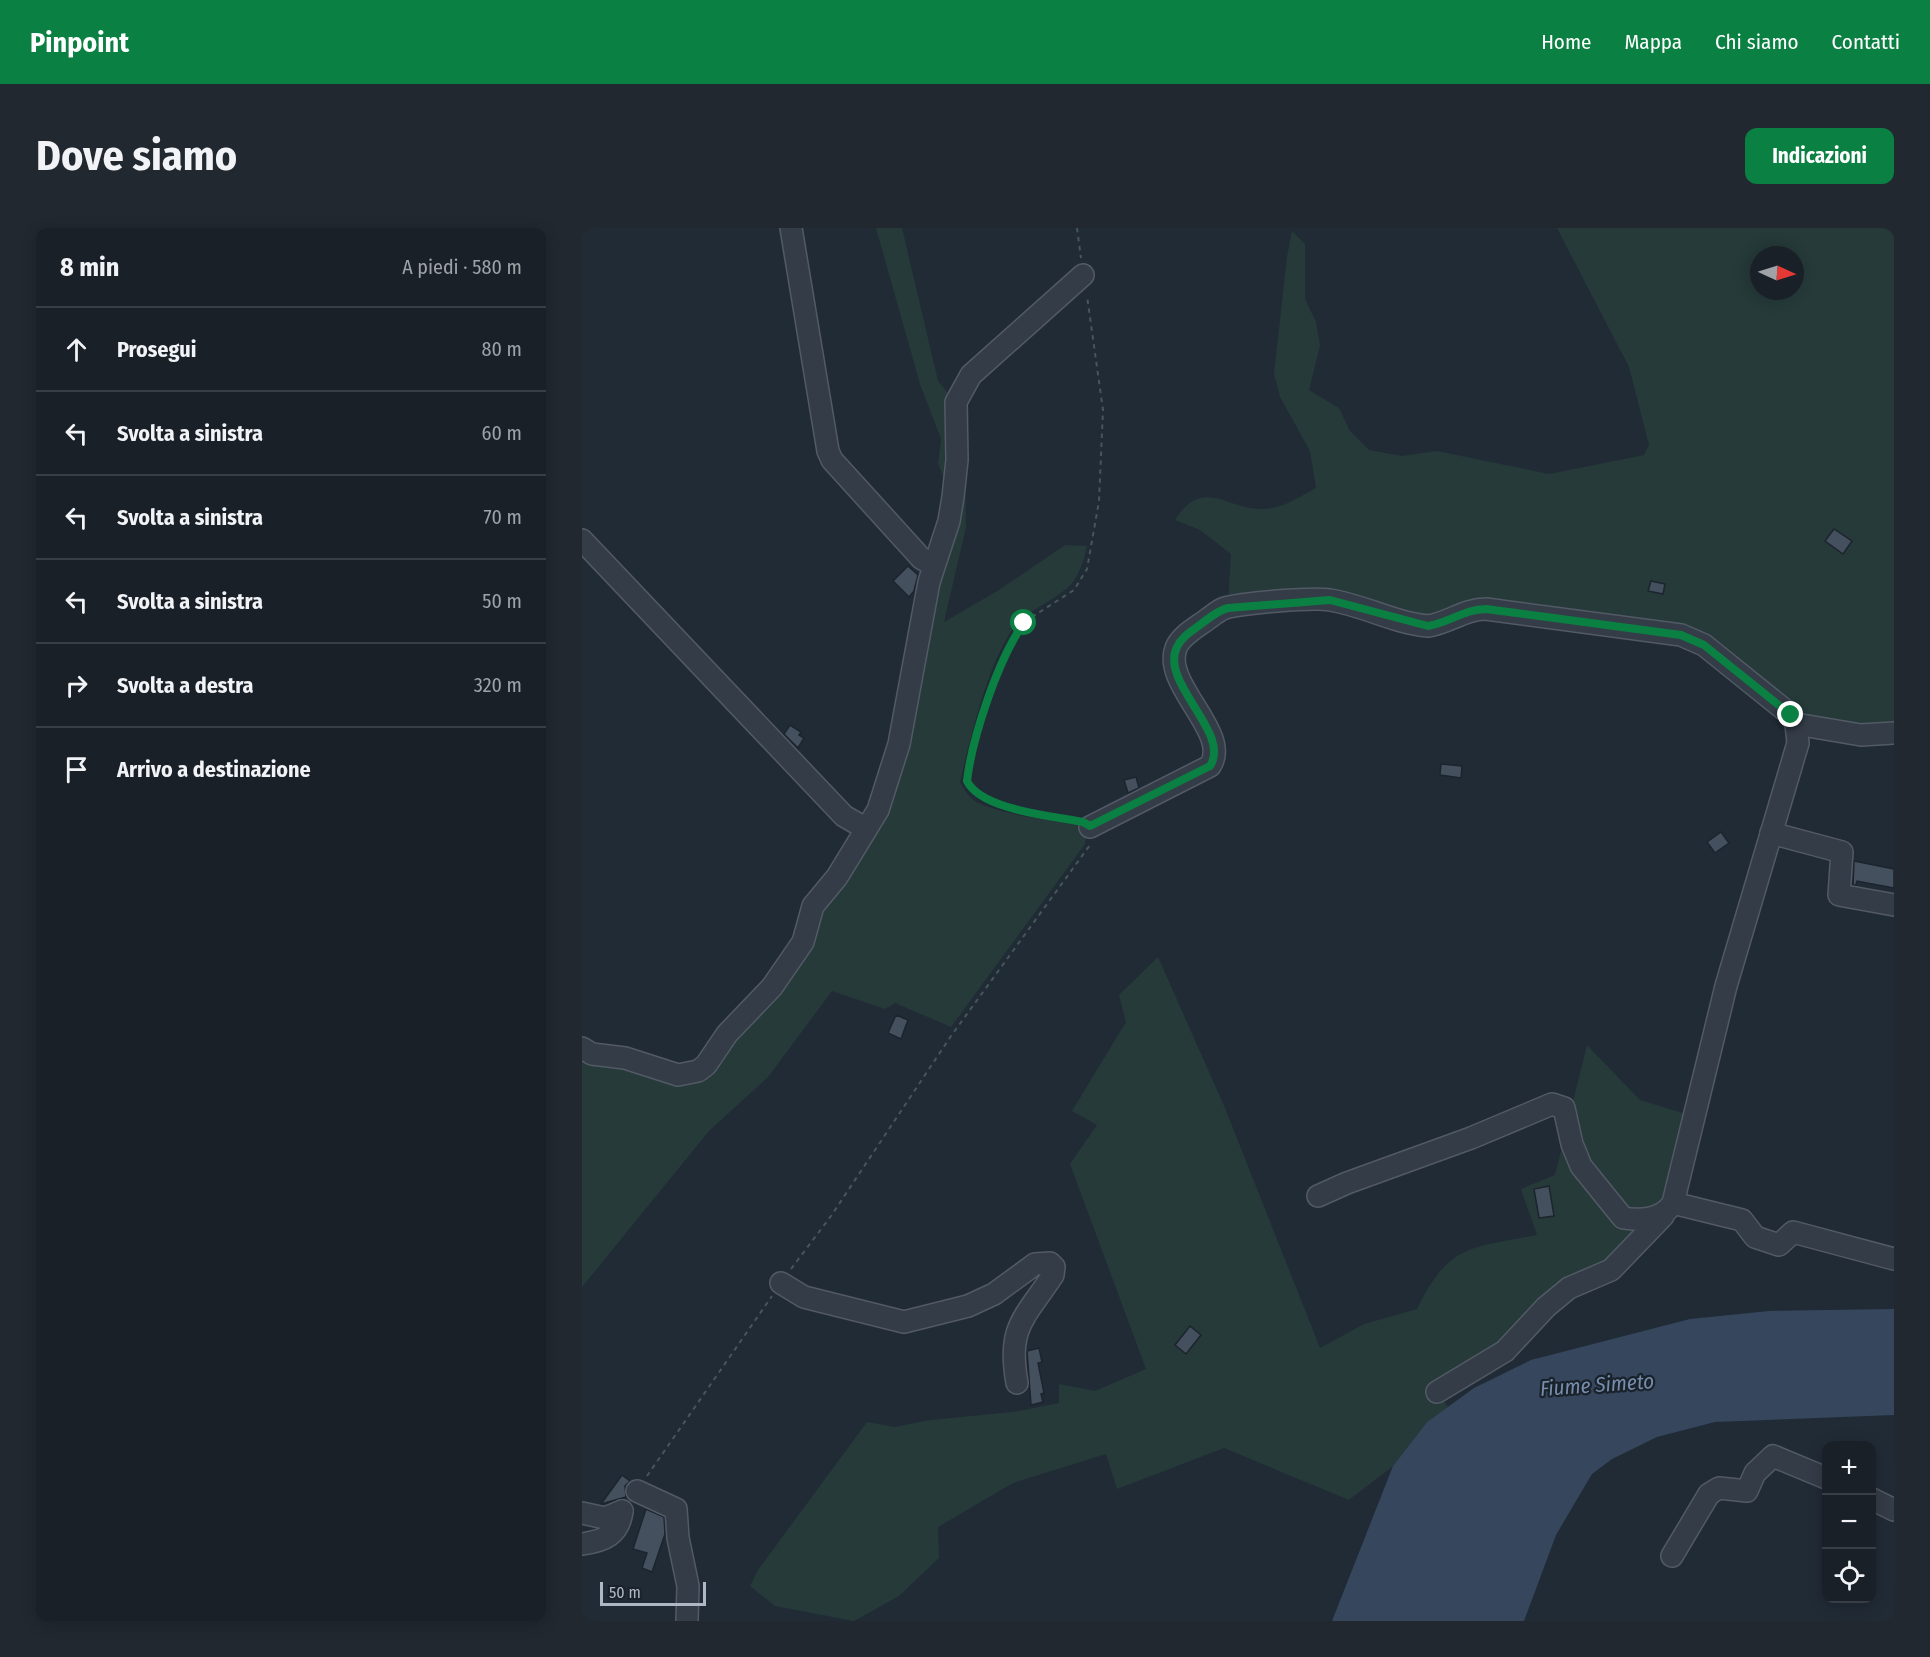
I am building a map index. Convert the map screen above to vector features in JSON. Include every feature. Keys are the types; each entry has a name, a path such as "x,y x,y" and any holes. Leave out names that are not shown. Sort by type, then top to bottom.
{"street":[{"path":"791,228 828,451 832,460 921,558 934,566"},
{"path":"582,1048 592,1054 625,1058 678,1075 698,1071 706,1065 727,1034 772,987 803,942 813,906 837,877 878,810 899,744 934,566 953,497 957,460 954,416 962,388 971,375 1083,275"},
{"path":"582,540 844,816 866,828"},
{"path":"1090,826 1210,766 1215,760 1213,742 1183,686 1175,659 1176,648 1183,638 1219,610 1236,606 1330,600 1428,626 1438,624 1464,611 1486,609 1681,635 1704,645 1791,715 1796,724 1798,743 1726,986 1670,1207 1611,1270 1569,1288 1546,1307 1505,1351 1437,1392"},
{"path":"1796,724 1862,735 1894,733"},
{"path":"1771,833 1842,852 1839,895 1894,905"},
{"path":"1318,1196 1347,1183 1471,1138 1552,1104 1564,1108 1572,1144 1581,1166 1623,1218 1642,1222 1670,1207 1742,1220 1755,1237 1779,1245 1793,1232 1894,1259"},
{"path":"781,1283 804,1297 904,1322 968,1306 994,1294 1035,1264 1050,1263 1054,1268 1053,1275 1017,1327 1012,1357 1017,1383"},
{"path":"1672,1556 1709,1494 1719,1488 1747,1491 1755,1473 1773,1456 1822,1476"},
{"path":"637,1491 676,1509 678,1538 688,1586 687,1621"},
{"path":"1876,1500 1894,1510"},
{"path":"582,1513 605,1518 622,1511 621,1523 610,1537 582,1544"}],"path":[{"path":"637,1491 781,1283 831,1216 951,1036 1092,842 1090,826 1083,822 993,803 977,794 967,781 983,716 1015,635 1032,617 1074,590 1087,569 1099,501 1103,410 1077,228"}],"green space":[{"path":"876,228 902,228 938,381 964,412 966,527 944,622 999,590 1065,545 1087,546 1081,568 1072,583 1059,595 1022,618 997,657 982,699 960,782 975,801 985,806 1081,826 1086,831 1085,844 951,1027 895,1003 885,1009 832,991 768,1077 709,1131 582,1287 582,1053 689,1078 811,928 879,821 950,495 938,463 941,439 920,384"},
{"path":"1557,228 1894,228 1894,729 1805,721 1705,641 1622,621 1446,618 1228,604 1231,554 1200,530 1175,520 1185,507 1205,497 1247,507 1267,509 1289,503 1316,488 1310,451 1280,397 1274,374 1292,231 1305,244 1305,299 1316,322 1320,346 1309,390 1339,408 1350,431 1369,450 1402,456 1437,451 1549,474 1644,455 1649,445 1629,367"},
{"path":"1158,957 1225,1108 1320,1348 1364,1324 1417,1309 1440,1271 1465,1252 1495,1243 1537,1235 1521,1189 1555,1175 1587,1045 1640,1100 1686,1114 1673,1211 1441,1397 1448,1407 1427,1422 1393,1466 1349,1500 1224,1448 1117,1489 1106,1454 1013,1483 938,1527 939,1558 899,1596 854,1621 775,1606 750,1586 758,1570 867,1422 895,1427 930,1420 1013,1412 1059,1403 1059,1384 1095,1391 1146,1369 1070,1164 1097,1125 1072,1111 1126,1022 1119,995"}],"water":[{"name":"Fiume Simeto","path":"1894,1309 1894,1415 1715,1422 1657,1437 1612,1459 1592,1474 1556,1535 1524,1621 1332,1621 1393,1466 1427,1422 1474,1388 1531,1360 1690,1319 1769,1311"}],"building":[{"path":"1834,529 1852,541 1843,554 1825,541"},
{"path":"908,566 918,575 914,591 909,597 893,581"},
{"path":"1651,581 1665,584 1663,594 1648,591"},
{"path":"790,725 801,732 799,735 804,738 798,748 784,734"},
{"path":"1441,764 1462,766 1461,778 1440,775"},
{"path":"1136,777 1139,788 1128,793 1124,780"},
{"path":"1721,832 1729,843 1715,853 1707,842"},
{"path":"1854,861 1894,869 1894,888 1857,881 1856,885 1853,885"},
{"path":"896,1015 908,1020 901,1039 888,1033"},
{"path":"1549,1186 1554,1216 1539,1218 1534,1189"},
{"path":"1190,1326 1201,1335 1186,1354 1175,1345"},
{"path":"1039,1348 1042,1362 1038,1363 1044,1393 1041,1394 1043,1402 1031,1405 1027,1351"},
{"path":"622,1475 630,1481 625,1486 626,1497 601,1504"},
{"path":"646,1509 664,1517 665,1534 652,1572 642,1568 647,1553 633,1549"}],"route":[{"path":"1024,623 1015,635 1000,667 983,716 967,781 971,789 993,803 1083,822 1090,826 1210,766 1215,760 1213,742 1183,686 1175,659 1176,648 1183,638 1219,610 1243,605 1330,600 1417,625 1428,626 1438,624 1464,611 1486,609 1681,635 1704,645 1791,715"}]}
